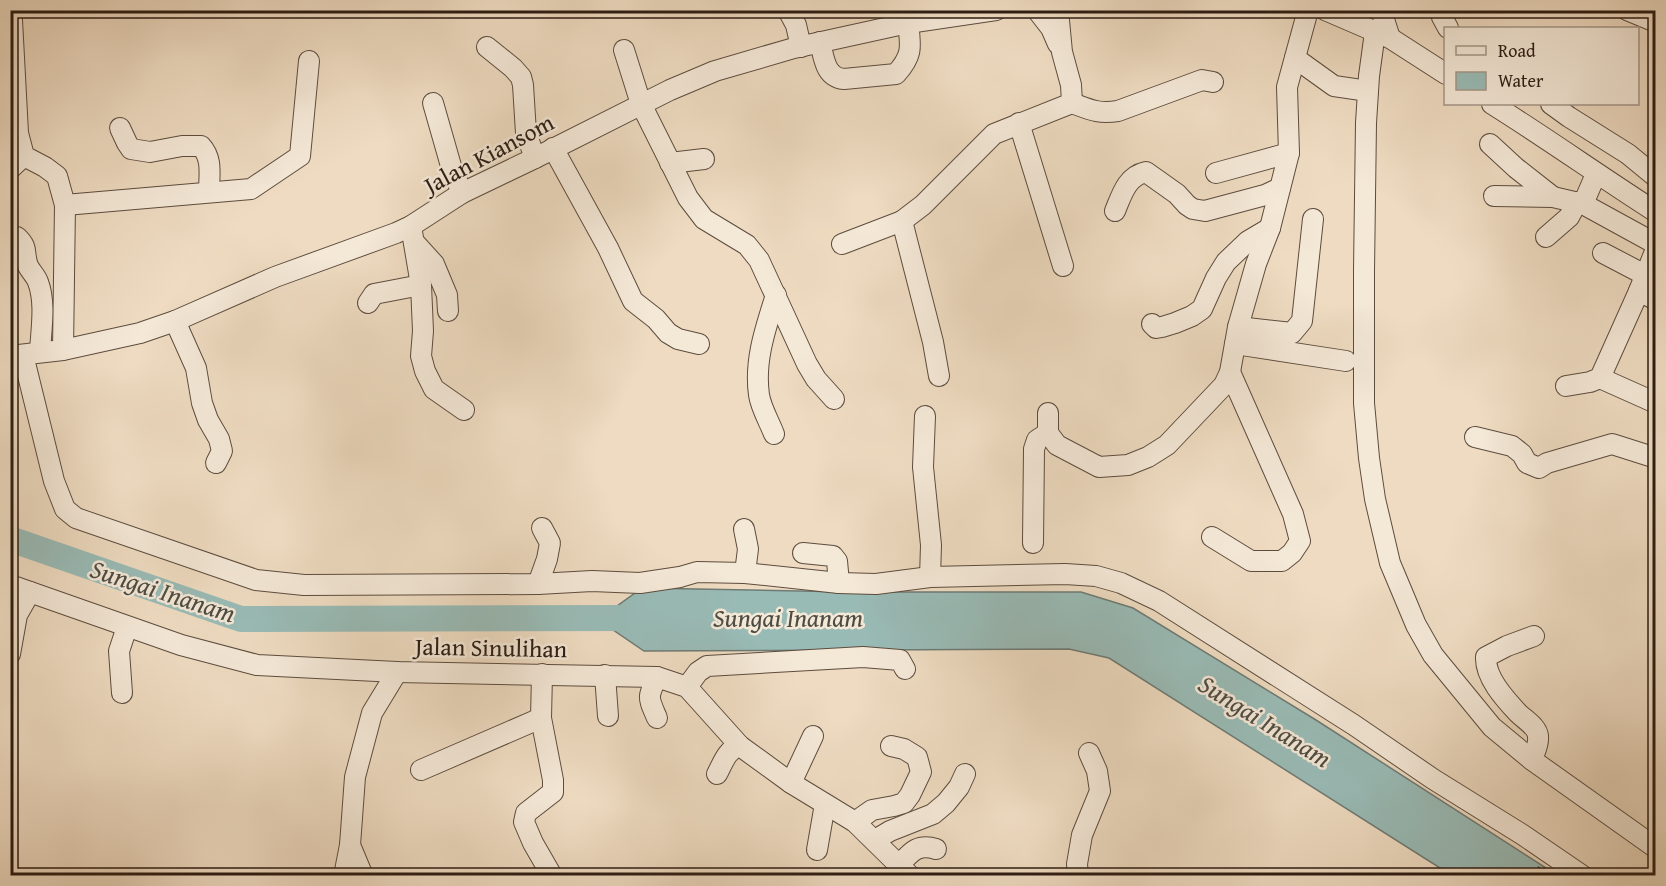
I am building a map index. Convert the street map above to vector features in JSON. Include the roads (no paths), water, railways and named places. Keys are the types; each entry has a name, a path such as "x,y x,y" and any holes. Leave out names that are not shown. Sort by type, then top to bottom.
{"street":[{"path":"788,10 796,25 801,47"},
{"name":"Jalan Kiansom","path":"24,354 63,350 140,333 176,321 275,277 396,233 412,234 462,193 670,90 715,71 820,42 908,23 996,10"},
{"path":"1037,10 1051,28 1062,52 1071,85 1072,103"},
{"path":"1058,10 1062,52"},
{"path":"1048,413 1048,433 1057,445 1099,467 1128,465 1140,461 1167,445 1224,385 1230,372 1237,336 1257,264 1270,228 1289,153 1287,87 1308,10"},
{"path":"1325,10 1383,35 1444,73"},
{"path":"1381,10 1383,35 1368,91 1366,123 1364,402 1369,458 1390,563 1416,625 1433,655 1492,727 1532,760 1656,848"},
{"path":"1441,10 1448,27"},
{"path":"1627,10 1656,22"},
{"path":"12,20 18,133 17,163 45,167 57,176 65,205 63,350"},
{"path":"820,42 828,70 835,78 896,74 906,63 910,52 908,23"},
{"path":"487,47 521,77 526,133 535,158"},
{"path":"624,50 641,104 688,198 704,219 747,245 759,260 799,348 816,379 834,399"},
{"path":"1295,58 1334,86 1368,91"},
{"path":"65,205 251,189 300,156 309,61"},
{"path":"842,244 902,221 923,205 994,134 1019,123 1072,103 1097,112 1118,111 1202,80 1213,82"},
{"path":"432,103 451,166 462,193"},
{"path":"1494,105 1656,212"},
{"path":"1552,105 1628,154 1656,177"},
{"path":"1019,123 1063,266"},
{"path":"120,128 131,148 150,152 182,146 201,146 207,152 210,161 209,192"},
{"path":"1490,144 1553,197"},
{"path":"553,148 608,248 633,301 656,319 668,333 678,339 699,344"},
{"path":"1216,173 1289,153"},
{"path":"670,163 704,159"},
{"path":"1115,211 1126,184 1138,174 1146,172 1177,194 1187,205 1205,212 1265,195 1280,188"},
{"path":"1546,237 1569,217 1580,203 1596,174"},
{"path":"1494,196 1553,197 1580,203 1656,244"},
{"path":"1237,336 1293,333 1302,321 1313,219"},
{"path":"902,221 933,342 939,375"},
{"path":"1152,324 1156,328 1162,327 1192,316 1202,309 1226,262 1248,241 1270,228"},
{"path":"412,234 421,285 423,331 421,356 425,371 434,389 464,410"},
{"path":"412,234 435,264 447,295 448,311"},
{"path":"10,237 17,237 25,245 28,266 37,280 40,291 42,300 24,354 54,480 65,509 76,518 256,580 304,585 640,583 697,572 745,573 839,583 876,584 930,577 1065,574 1096,576 1121,583 1159,601 1354,725 1583,876"},
{"path":"1566,386 1600,378 1647,289 1656,249"},
{"path":"1604,253 1647,289"},
{"path":"368,303 374,294 421,285"},
{"path":"774,434 759,395 758,373 762,338 776,295"},
{"path":"176,321 196,368 202,403 208,420 221,445 222,451 216,464"},
{"path":"1237,336 1346,361"},
{"path":"1212,537 1251,561 1282,561 1300,542 1293,514 1230,372"},
{"path":"1600,378 1656,403"},
{"path":"925,416 923,468 931,545 930,577"},
{"path":"1033,543 1034,449 1037,440 1048,433"},
{"path":"1475,437 1512,446 1522,454 1527,463 1539,468 1547,463 1612,444 1656,458"},
{"path":"538,584 550,543 542,528"},
{"path":"744,529 748,549 745,573"},
{"path":"803,553 833,556 837,561 839,583"},
{"name":"Jalan Sinulihan","path":"10,585 181,645 257,665 397,672 657,677 687,687 740,746 791,783 855,822 905,870"},
{"path":"10,654 17,615 30,592"},
{"path":"122,693 119,651 127,627"},
{"path":"1532,760 1539,739 1537,730 1517,712 1490,678 1486,657 1534,636"},
{"path":"687,687 698,672 707,666 863,657 900,660 906,669"},
{"path":"344,876 350,845 355,777 372,713 397,672"},
{"path":"542,674 541,718 554,792 526,813 524,822 552,876"},
{"path":"605,675 608,716"},
{"path":"657,677 650,692 650,700 657,718"},
{"path":"421,771 541,718"},
{"path":"791,783 813,736"},
{"path":"717,774 726,756 734,747 740,746"},
{"path":"855,822 872,810 904,803 910,795 921,772 917,757 904,749 891,747"},
{"path":"1078,876 1077,864 1082,835 1100,791 1097,771 1089,753"},
{"path":"875,840 890,831 933,814 959,787 964,774"},
{"path":"817,850 825,804"},
{"path":"350,845 363,876"},
{"path":"905,870 913,850 927,846 936,849"}],"water":[{"path":"642,588 849,592 1081,592 1133,608 1316,720 1557,875 1451,875 1109,658 1069,649 644,651 606,625 606,614"}],"waterway":[{"name":"Sungai Inanam","path":"10,539 241,619 639,618"}]}
